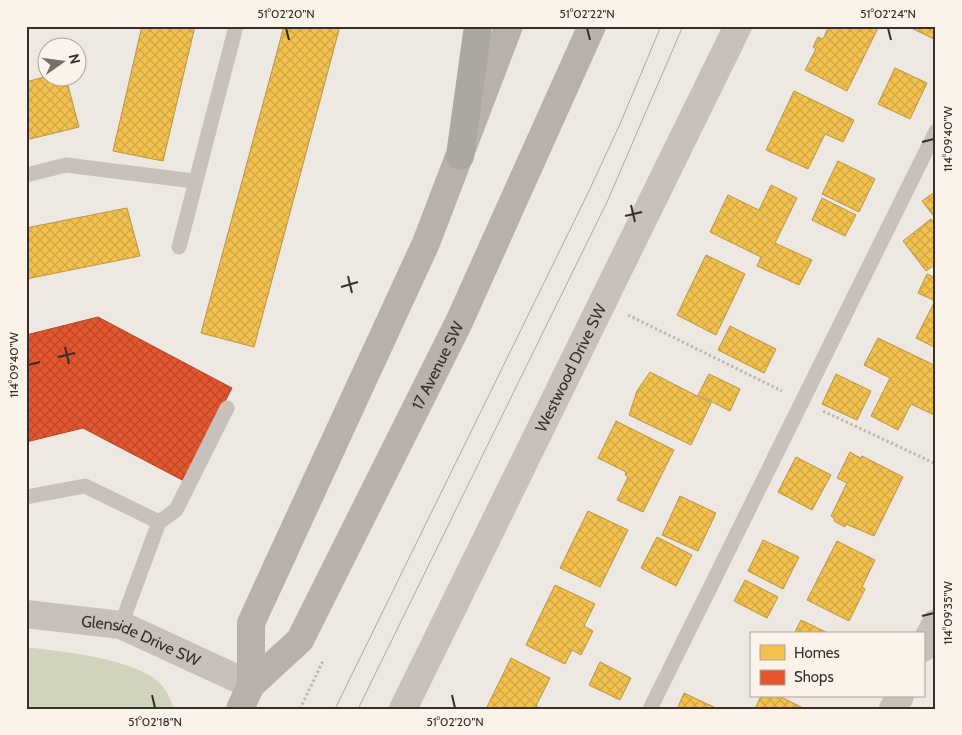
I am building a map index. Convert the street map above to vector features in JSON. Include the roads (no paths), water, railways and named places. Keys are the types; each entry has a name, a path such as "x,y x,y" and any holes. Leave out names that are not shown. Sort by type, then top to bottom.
{"highway":[{"path":"460,156 478,26"}],"main road":[{"path":"245,697 251,623 426,243 509,26"},
{"name":"17 Avenue SW","path":"245,697 300,640 460,322 592,26"}],"street":[{"name":"Westwood Drive SW","path":"403,709 738,26"},
{"name":"Glenside Drive SW","path":"26,614 121,625 245,697"},
{"path":"924,646 936,623"}],"lane":[{"path":"179,247 194,181 236,26"},
{"path":"650,709 936,131"},
{"path":"26,175 66,164 194,181"},
{"path":"121,625 159,522 176,510 227,408"},
{"path":"26,498 85,486 159,522"}],"tram line":[{"path":"335,709 588,193 620,124 661,26"},
{"path":"358,709 607,202 683,26"}]}
